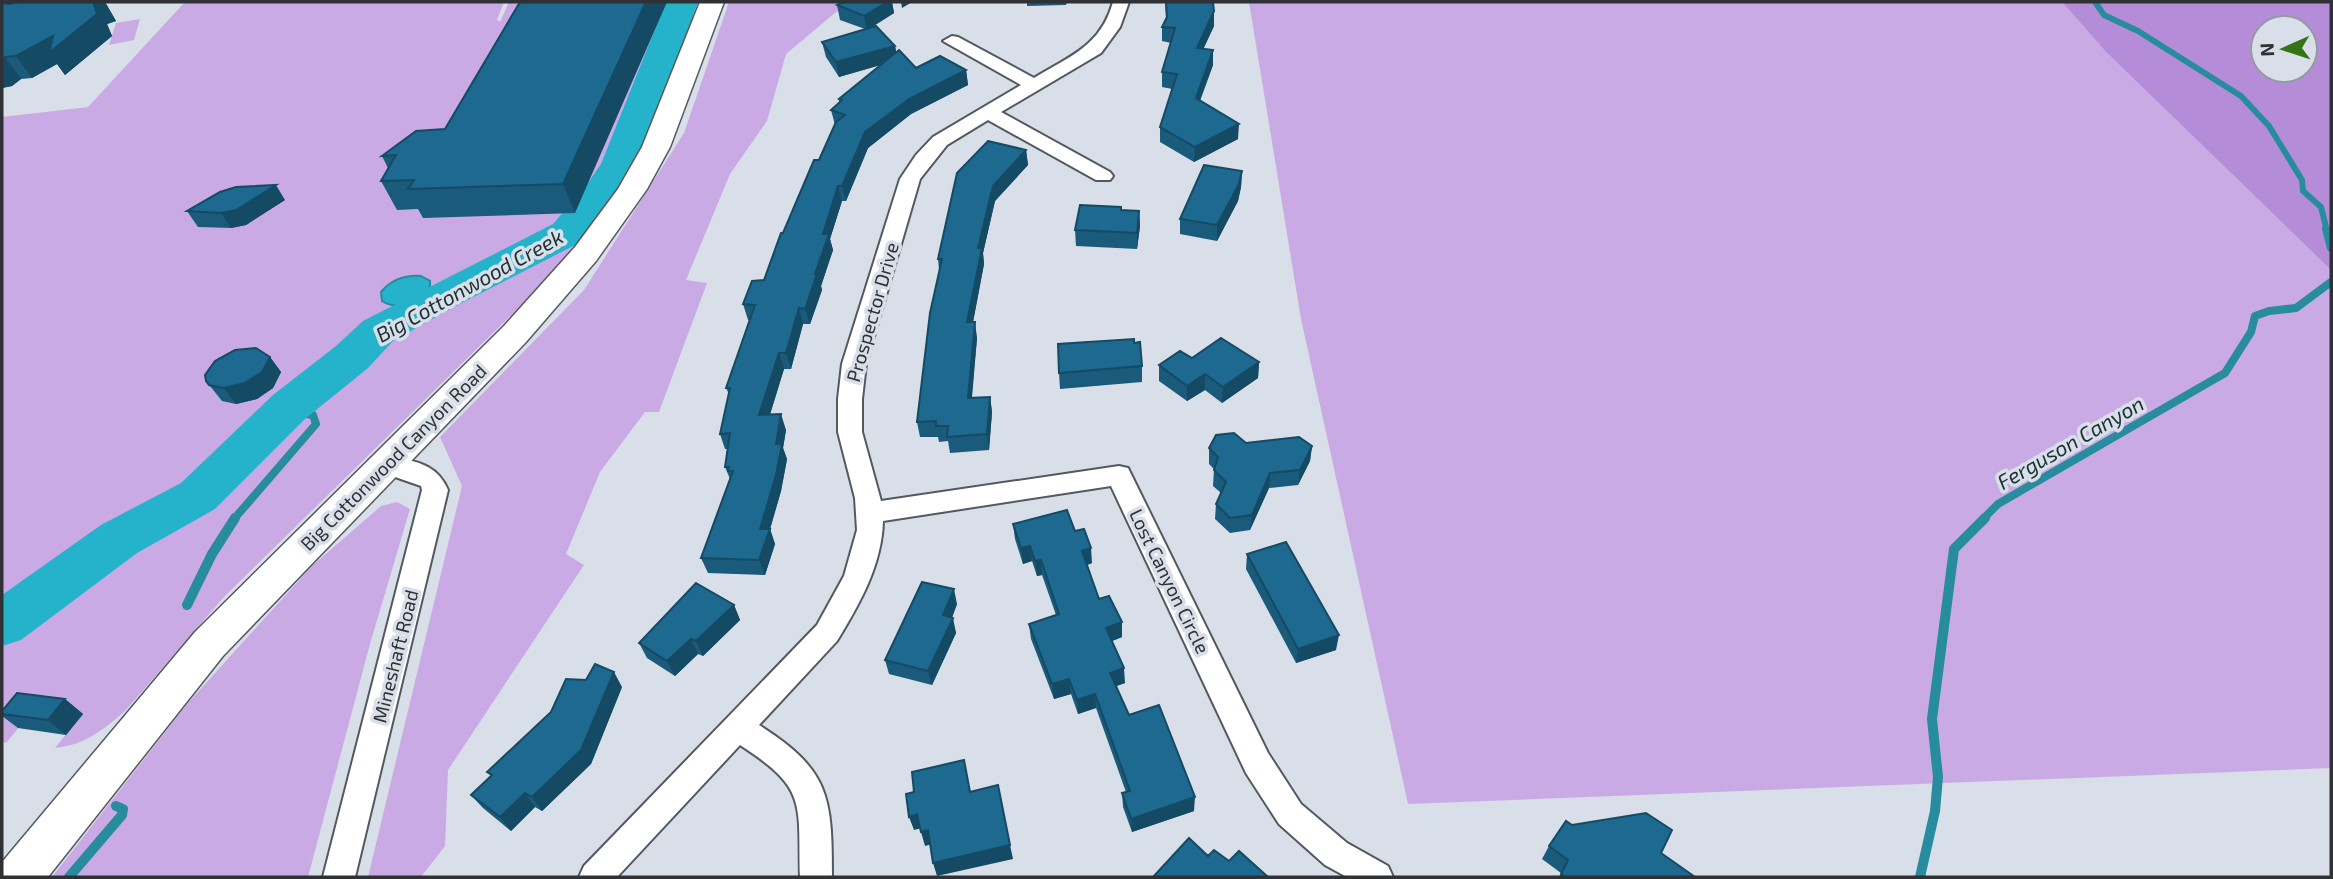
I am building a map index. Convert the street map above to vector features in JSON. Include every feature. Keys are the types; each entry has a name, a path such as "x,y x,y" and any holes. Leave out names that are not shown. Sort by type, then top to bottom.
{"main road":[{"name":"Big Cottonwood Canyon Road","path":"19,877 209,644 552,295 617,212 646,165 712,2"}],"street":[{"name":"Prospector Drive","path":"595,877 827,634 852,594 866,552 870,513 848,424 849,394 854,364 911,178 923,159 940,141 1096,49 1110,33 1118,17 1121,2"},
{"path":"952,41 1036,86"},
{"path":"987,112 1103,176"},
{"name":"Mineshaft Road","path":"339,877 435,490 431,480 418,473 387,464"},
{"name":"Lost Canyon Circle","path":"870,513 1119,475 1257,763 1290,814 1336,854 1377,877"},
{"path":"738,728 795,766 809,786 815,806 816,877"}],"shaded area":[{"path":"185,2 504,2 497,20 500,22 509,2 698,2 657,112 602,215 553,274 224,597 125,711 85,740 55,748 82,714 35,708 6,743 2,742 2,117 88,107","holes":["413,275 430,290 418,300 390,283"]},
{"path":"729,2 848,2 786,54 767,121 730,174 686,280 707,283 659,412 645,412 600,472 566,554 584,565 448,770 445,846 421,877 368,877 462,486 440,437 584,290 684,133"},
{"path":"1249,2 2062,2 2106,52 2331,270 2331,768 1408,804 1301,319"},
{"path":"2062,2 2331,2 2331,270 2106,52"},
{"path":"140,19 134,40 109,45 116,23"},
{"path":"397,502 410,509 370,644 308,877 52,877 188,703 312,566 381,506"}],"water":[{"path":"421,276 430,281 426,295 420,299 405,305 382,301 381,292 389,284 404,277"}],"building":[{"path":"93,2 97,14 49,53 53,36 16,56 2,59 2,3"},
{"path":"520,2 646,2 563,184 408,189 414,180 381,181 396,155 382,156 416,131 445,129"},
{"path":"843,2 887,2 864,16 837,5"},
{"path":"1166,2 1213,2 1214,11 1197,48 1213,50 1196,98 1239,124 1195,147 1160,127 1177,74 1162,72 1175,28 1162,27 1167,17"},
{"path":"876,26 895,46 836,62 822,42"},
{"path":"899,50 916,68 940,56 966,70 909,99 865,132 842,186 838,186 823,234 829,234 805,309 799,308 786,353 779,353 759,415 781,414 776,444 782,444 760,529 770,529 759,560 701,558 733,471 728,471 729,467 725,467 730,433 720,434 730,388 726,388 755,305 743,304 752,281 764,280 781,233 814,160 819,160 836,122 845,115 831,110 842,100 839,99"},
{"path":"988,141 1026,150 993,186 978,248 982,248 967,322 975,322 968,398 990,397 987,434 947,437 948,426 936,426 936,421 917,422 930,313 942,259 938,259 957,173"},
{"path":"1204,165 1242,171 1238,186 1217,225 1180,219"},
{"path":"276,185 236,210 221,213 187,211 220,192 236,187"},
{"path":"1080,205 1121,207 1121,210 1139,211 1137,233 1075,230"},
{"path":"1221,338 1259,362 1223,387 1205,374 1187,386 1159,365 1180,351 1192,358"},
{"path":"1134,339 1134,343 1140,342 1142,366 1059,373 1058,344"},
{"path":"256,348 270,357 262,372 245,383 224,388 209,385 206,381 205,375 215,361 235,350"},
{"path":"1234,433 1246,443 1299,437 1312,446 1300,470 1270,473 1252,515 1230,518 1216,504 1226,482 1214,470 1218,457 1209,448 1216,435"},
{"path":"1067,510 1075,531 1084,529 1091,548 1082,551 1099,599 1109,596 1122,622 1106,628 1124,668 1110,673 1129,715 1159,705 1195,797 1131,819 1122,793 1130,791 1095,694 1077,700 1069,679 1052,684 1029,624 1059,614 1041,560 1035,561 1030,546 1021,548 1013,524"},
{"path":"1286,542 1339,635 1298,649 1247,554"},
{"path":"922,582 954,589 943,615 953,618 928,671 885,660"},
{"path":"696,583 734,605 696,641 691,639 667,661 639,643"},
{"path":"595,664 614,672 581,750 532,797 525,793 500,817 471,795 492,775 487,772 551,712 566,679 586,680"},
{"path":"17,693 65,699 48,720 2,714"},
{"path":"964,760 970,792 998,785 1010,845 933,863 928,830 921,832 917,814 909,817 906,794 914,792 912,772"},
{"path":"1646,813 1672,830 1661,853 1695,877 1565,877 1561,874 1568,860 1549,846 1566,821 1572,825"},
{"path":"1189,838 1208,856 1214,850 1229,861 1239,851 1268,877 1153,877"}],"waterway":[{"name":"Big Cottonwood Creek","path":"2,624 119,539 198,496 289,407 352,357 378,331 437,298 567,233 597,198 620,164 682,2"},
{"name":"Ferguson Canyon","path":"2095,2 2104,15 2138,31 2241,96 2269,126 2302,180 2303,191 2321,207 2327,231"},
{"name":"Ferguson Canyon","path":"2326,229 2331,248"},
{"name":"Ferguson Canyon","path":"1983,519 1998,504 2225,373 2251,332 2255,316 2269,311 2296,308 2331,282"},
{"path":"234,519 316,424 313,415 285,411"},
{"path":"187,605 212,554 235,518"},
{"name":"Ferguson Canyon","path":"1920,877 1935,811 1938,777 1932,719 1954,549 1985,518"},
{"path":"69,877 122,815 123,809 116,806"}]}
